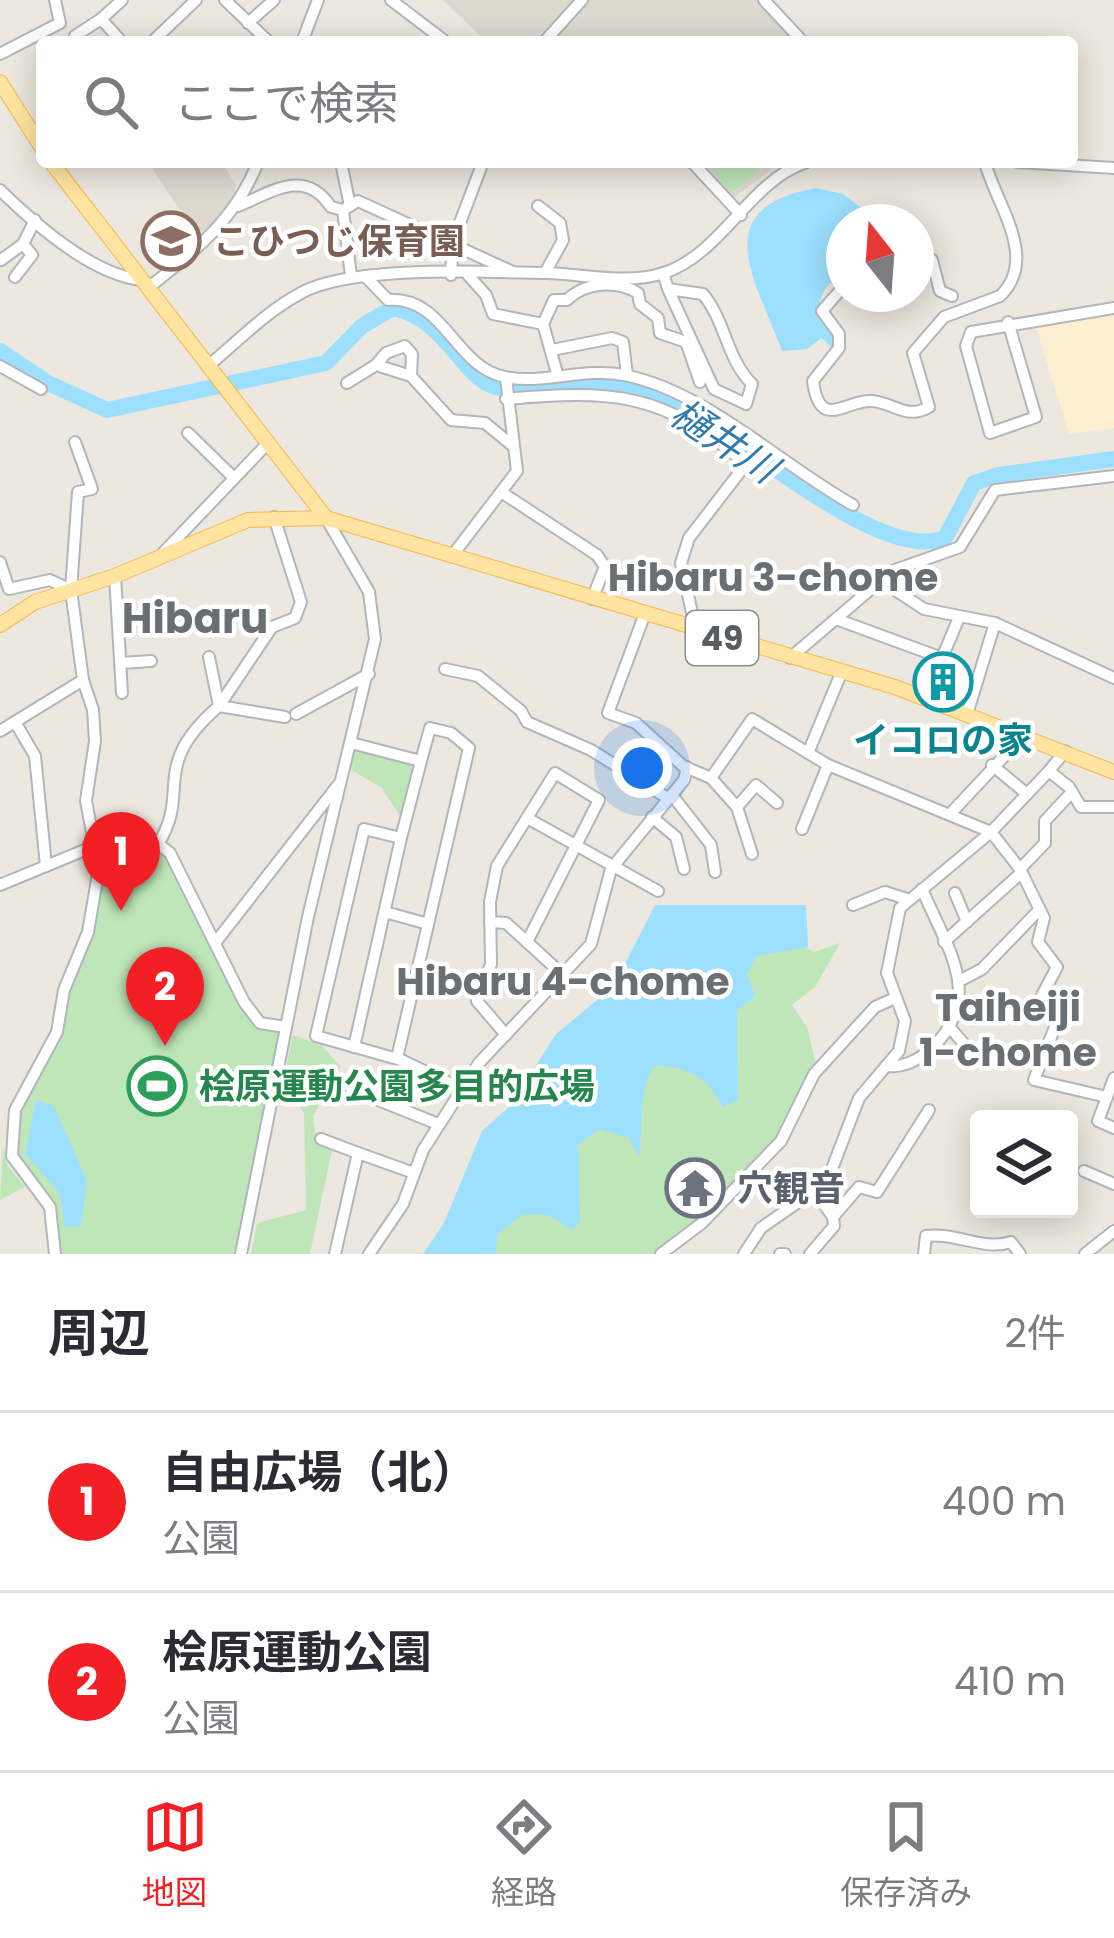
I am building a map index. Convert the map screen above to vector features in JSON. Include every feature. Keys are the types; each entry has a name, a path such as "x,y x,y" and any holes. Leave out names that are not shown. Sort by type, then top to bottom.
{"main road":[{"path":"0,82 36,139"},
{"path":"56,168 326,518"},
{"name":"49","path":"0,625 35,602 115,576 248,520 326,518 454,552 644,616 842,671 968,712 1114,772"}],"street":[{"path":"0,54 61,23 55,0"},
{"path":"96,0 118,36"},
{"path":"75,36 122,0"},
{"path":"158,36 196,0"},
{"path":"225,0 262,36"},
{"path":"248,23 274,0"},
{"path":"304,36 318,0"},
{"path":"391,0 438,36"},
{"path":"544,36 582,0"},
{"path":"764,0 797,36"},
{"path":"1078,166 1114,168"},
{"path":"0,190 84,260 145,284 221,229 255,168"},
{"path":"342,168 351,276"},
{"path":"451,275 453,241 481,168"},
{"path":"698,168 741,215"},
{"path":"208,366 305,290 351,276 544,273 627,278 663,273 701,254 800,168"},
{"path":"826,306 822,311 839,334 839,348 813,381 822,407 838,411 874,401 901,412 929,407 913,353 944,316 1000,296 1018,260 1016,239 987,168"},
{"path":"238,206 302,182 319,188 331,207 347,208 358,201 516,274"},
{"path":"538,206 560,223 563,240 544,273"},
{"path":"1,260 23,244 35,220"},
{"path":"14,278 32,255 23,244"},
{"path":"934,268 940,291 952,296"},
{"path":"663,273 705,382"},
{"path":"468,274 493,314 543,324"},
{"path":"365,276 388,301 408,299 430,311 506,389 517,472 454,552"},
{"path":"557,373 543,324 554,300 567,300 579,288 623,284 638,292 640,304 658,317 660,333 686,342 705,382 746,404 752,383 735,363 720,314 703,294 668,289"},
{"path":"1008,322 1036,417 990,433 966,346 971,332 1008,322 1114,308"},
{"path":"552,350 612,338 623,342 627,375"},
{"path":"347,383 386,353 405,346 412,354 411,376"},
{"path":"376,365 411,376 451,420 485,423 513,446"},
{"path":"0,366 41,389"},
{"path":"506,389 557,373 592,370 627,375 691,398 787,467 853,505"},
{"path":"691,398 705,382"},
{"path":"506,389 621,396 710,433 746,464 689,538 681,563 696,631"},
{"path":"188,434 234,478"},
{"path":"55,1254 50,1207 12,1156 14,1111 57,1032 64,990 88,932 99,868 86,801 95,741 71,590 78,492 92,489 75,442"},
{"path":"161,555 268,443"},
{"path":"790,658 880,580 908,563 949,555 960,547 995,490 1114,476"},
{"path":"501,492 597,555 605,568 592,598"},
{"path":"158,844 167,829 176,752 218,706 272,627 295,618 301,602 274,517"},
{"path":"241,1254 286,1028 375,639 369,592 326,518"},
{"path":"0,562 4,589 50,580 71,590"},
{"path":"115,576 122,693"},
{"path":"880,580 924,609 958,620 995,622 1114,678"},
{"path":"644,616 608,713 636,723 687,767 711,778 737,807 752,854"},
{"path":"836,619 942,658 958,620"},
{"path":"968,712 995,622"},
{"path":"209,657 218,706"},
{"path":"121,663 152,661"},
{"path":"445,669 478,676 527,722 591,750 670,797 710,845 715,872"},
{"path":"808,752 842,671"},
{"path":"218,706 290,716 369,674"},
{"path":"0,731 83,680"},
{"path":"711,778 752,719 828,765 952,812 991,832 1020,871 1040,910 1038,943 1057,967 1039,1001 1060,1012 1034,1080 1107,1097"},
{"path":"15,722 35,756 46,866"},
{"path":"354,1047 430,728 451,733 469,748 397,1058 401,1060"},
{"path":"952,812 1025,734"},
{"path":"351,742 421,761"},
{"path":"744,1254 760,1228 826,1182 859,1098 904,1036 905,1021 887,973 896,915 907,899 991,832 1065,751"},
{"path":"802,829 828,765"},
{"path":"992,765 1027,794"},
{"path":"369,1254 403,1204 438,1124 461,1089 592,944 611,868 670,797 687,767"},
{"path":"1049,771 1081,807 1114,807"},
{"path":"506,1036 476,1000 491,964 497,866 555,773 579,783 599,800 527,941"},
{"path":"215,943 340,782"},
{"path":"737,807 756,785 777,803"},
{"path":"944,942 1046,843 1045,821 1072,792"},
{"path":"652,817 676,837 684,869"},
{"path":"527,818 658,890"},
{"path":"401,838 364,829 316,1036 401,1060 461,1089"},
{"path":"0,884 97,845 151,838 170,853 260,1023 286,1028"},
{"path":"886,1066 921,1058 952,1030 963,979 922,890"},
{"path":"853,905 885,892 907,899"},
{"path":"955,893 967,922"},
{"path":"963,979 982,969 1040,910"},
{"path":"385,912 428,924"},
{"path":"490,922 506,923 563,975"},
{"path":"661,1254 675,1248 702,1223 781,1141 814,1074 874,1007 895,998"},
{"path":"952,1030 979,1061"},
{"path":"1114,1078 1098,1121 1114,1128"},
{"path":"351,1088 438,1124"},
{"path":"877,1192 929,1110"},
{"path":"321,1139 414,1173"},
{"path":"334,1254 358,1153"},
{"path":"1084,1171 1114,1184"},
{"path":"833,1217 859,1187 892,1199"},
{"path":"810,1254 834,1226 816,1192"},
{"path":"1085,1254 1114,1231"},
{"path":"923,1254 926,1236 940,1234 999,1246 1011,1241 1020,1254"}],"shaded area":[{"path":"443,0 576,0 538,36 480,36"},
{"path":"590,0 758,0 791,36 554,36"},
{"path":"152,168 226,168 236,186 227,210 197,236"},
{"path":"705,168 774,168 733,198"},
{"path":"1114,312 1114,428 1069,434 1035,324"}],"green space":[{"path":"709,168 761,168 732,193"},
{"path":"355,750 417,765 402,820 382,788 350,769"},
{"path":"151,838 170,853 260,1023 286,1027 247,1254 55,1254 50,1207 12,1156 15,1110 57,1032 64,990 88,932 97,845"},
{"path":"797,942 814,952 840,943 816,986 792,1005 807,1027 816,1064 779,1138 701,1219 656,1254 490,1254 495,1227 652,1057 732,1025 742,974 754,948"},
{"path":"293,1035 321,1045 341,1067 313,1116 316,1138 332,1150 310,1254 251,1254 257,1223 306,1210 304,1113 283,1082"},
{"path":"3,1147 7,1165 25,1187 0,1200"}],"water":[{"path":"816,188 843,194 856,204 826,204 826,288 820,305 837,340 831,347 822,338 807,349 782,351 752,273 750,230 760,212 782,198"},
{"path":"655,905 806,905 808,947 756,956 747,974 755,996 737,1011 738,1100 723,1107 695,1075 654,1065 643,1098 639,1158 629,1138 600,1129 578,1145 580,1222 572,1230 548,1215 523,1214 498,1234 495,1254 423,1254 444,1223 482,1131 511,1105 556,1034 613,987"},
{"path":"36,1100 54,1106 87,1181 81,1226 65,1227 59,1192 25,1154"}],"waterway":[{"name":"樋井川","path":"0,351 48,383 107,410 326,363 362,326 393,308 428,325 487,383 507,389 595,382 659,397 688,410 850,516 918,541 945,538 974,483 998,475 1114,459"}],"place":[{"name":"こひつじ保育園","path":"171,241"},
{"name":"イコロの家","path":"943,682"},
{"name":"自由広場（北）","path":"121,911"},
{"name":"桧原運動公園","path":"165,1046"},
{"name":"桧原運動公園多目的広場","path":"157,1086"},
{"name":"穴観音","path":"695,1188"}],"district":[{"name":"Hibaru 3-chome","path":"773,577"},
{"name":"Hibaru","path":"195,618"},
{"name":"Hibaru 4-chome","path":"563,981"},
{"name":"Taiheiji 1-chome","path":"1008,1030"}]}
